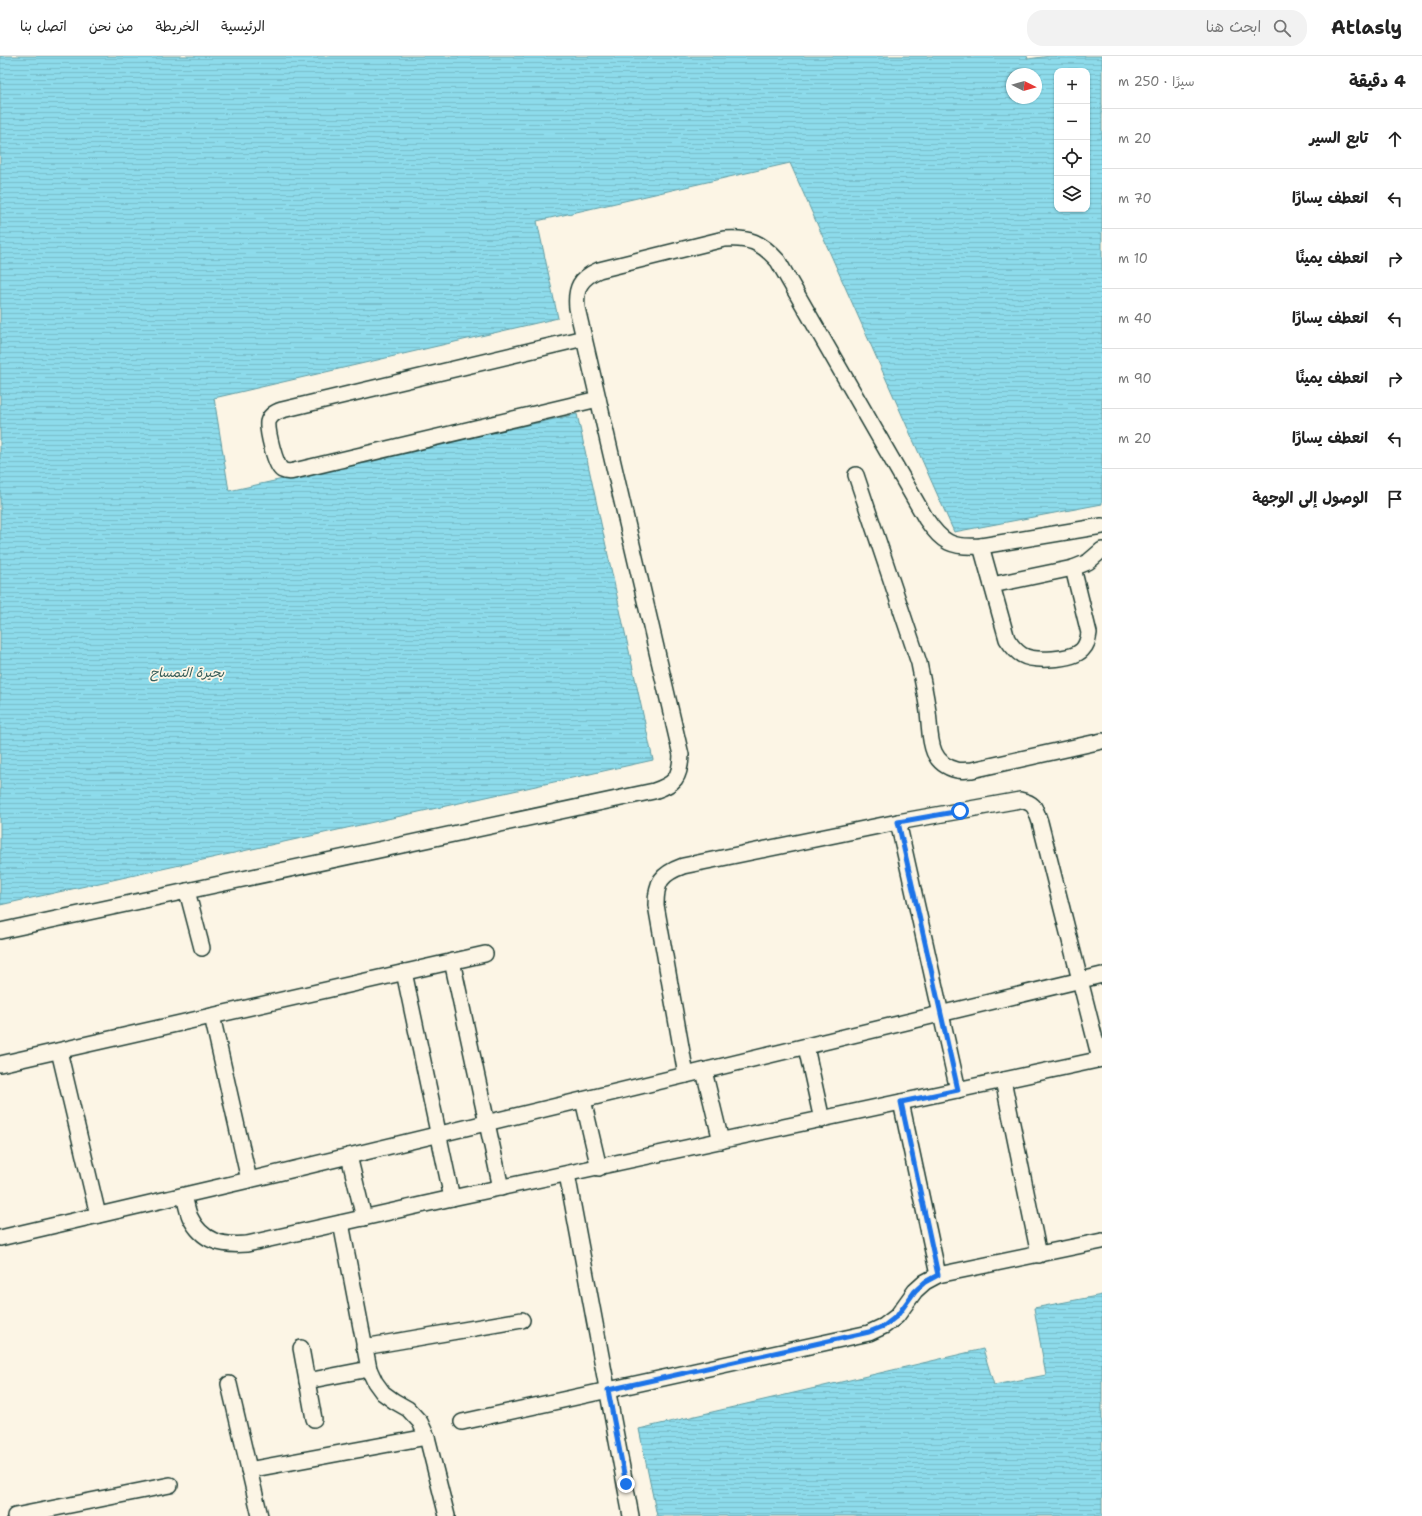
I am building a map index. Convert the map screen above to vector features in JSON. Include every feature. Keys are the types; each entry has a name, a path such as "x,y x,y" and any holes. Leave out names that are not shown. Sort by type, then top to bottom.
{"lane":[{"path":"0,931 654,791 676,780 680,768 681,755 577,308 576,295 581,284 590,274 599,270 724,239 739,238 754,242 768,249 778,261 935,533 948,543 964,547 981,546 1102,526"},
{"path":"584,338 282,410 271,416 268,427 277,465 282,470 294,472 598,399"},
{"path":"856,475 919,663 933,753 943,765 957,771 972,770 1102,741"},
{"path":"981,546 1007,639 1012,648 1021,655 1030,659 1072,656 1081,651 1087,643 1089,633 1073,568"},
{"path":"992,585 1073,568 1088,562 1102,550"},
{"path":"184,1196 190,1216 199,1230 213,1241 230,1246 247,1244 452,1198 599,1168 1101,1059 1036,810 1029,802 1020,800 1007,802 898,822 683,866 670,870 661,880 656,892 656,905 686,1075"},
{"path":"898,822 958,1090"},
{"path":"187,891 202,948"},
{"path":"0,1064 485,954"},
{"path":"452,961 501,1188"},
{"path":"404,972 452,1198"},
{"path":"0,1238 184,1196 1102,975"},
{"path":"212,1016 248,1180"},
{"path":"806,1047 822,1120"},
{"path":"59,1051 98,1215"},
{"path":"704,1071 720,1141"},
{"path":"1003,1080 1039,1255"},
{"path":"583,1100 599,1168"},
{"path":"901,1102 938,1275"},
{"path":"349,1156 364,1218"},
{"path":"567,1174 631,1516"},
{"path":"341,1223 369,1369 375,1382 383,1393 408,1409 420,1422 427,1437 447,1516"},
{"path":"462,1422 869,1332 884,1326 897,1316 915,1291 925,1282 938,1275 1039,1255 1102,1240"},
{"path":"364,1347 522,1320"},
{"path":"301,1348 314,1419"},
{"path":"307,1381 369,1369"},
{"path":"229,1384 260,1516"},
{"path":"249,1470 427,1437"},
{"path":"14,1516 170,1485"}],"water":[{"name":"بحيرة التمساح","path":"0,56 1027,56 1028,59 1050,56 1102,56 1102,504 954,532 790,163 537,221 558,318 214,398 229,491 577,414 653,760 0,905"},
{"path":"1102,1295 1102,1516 657,1516 639,1429 983,1349 994,1385 1046,1375 1034,1308"}],"route":[{"path":"626,1484 608,1390 869,1332 884,1326 897,1316 915,1291 925,1282 938,1275 901,1102 958,1090 898,822 960,811"}]}
